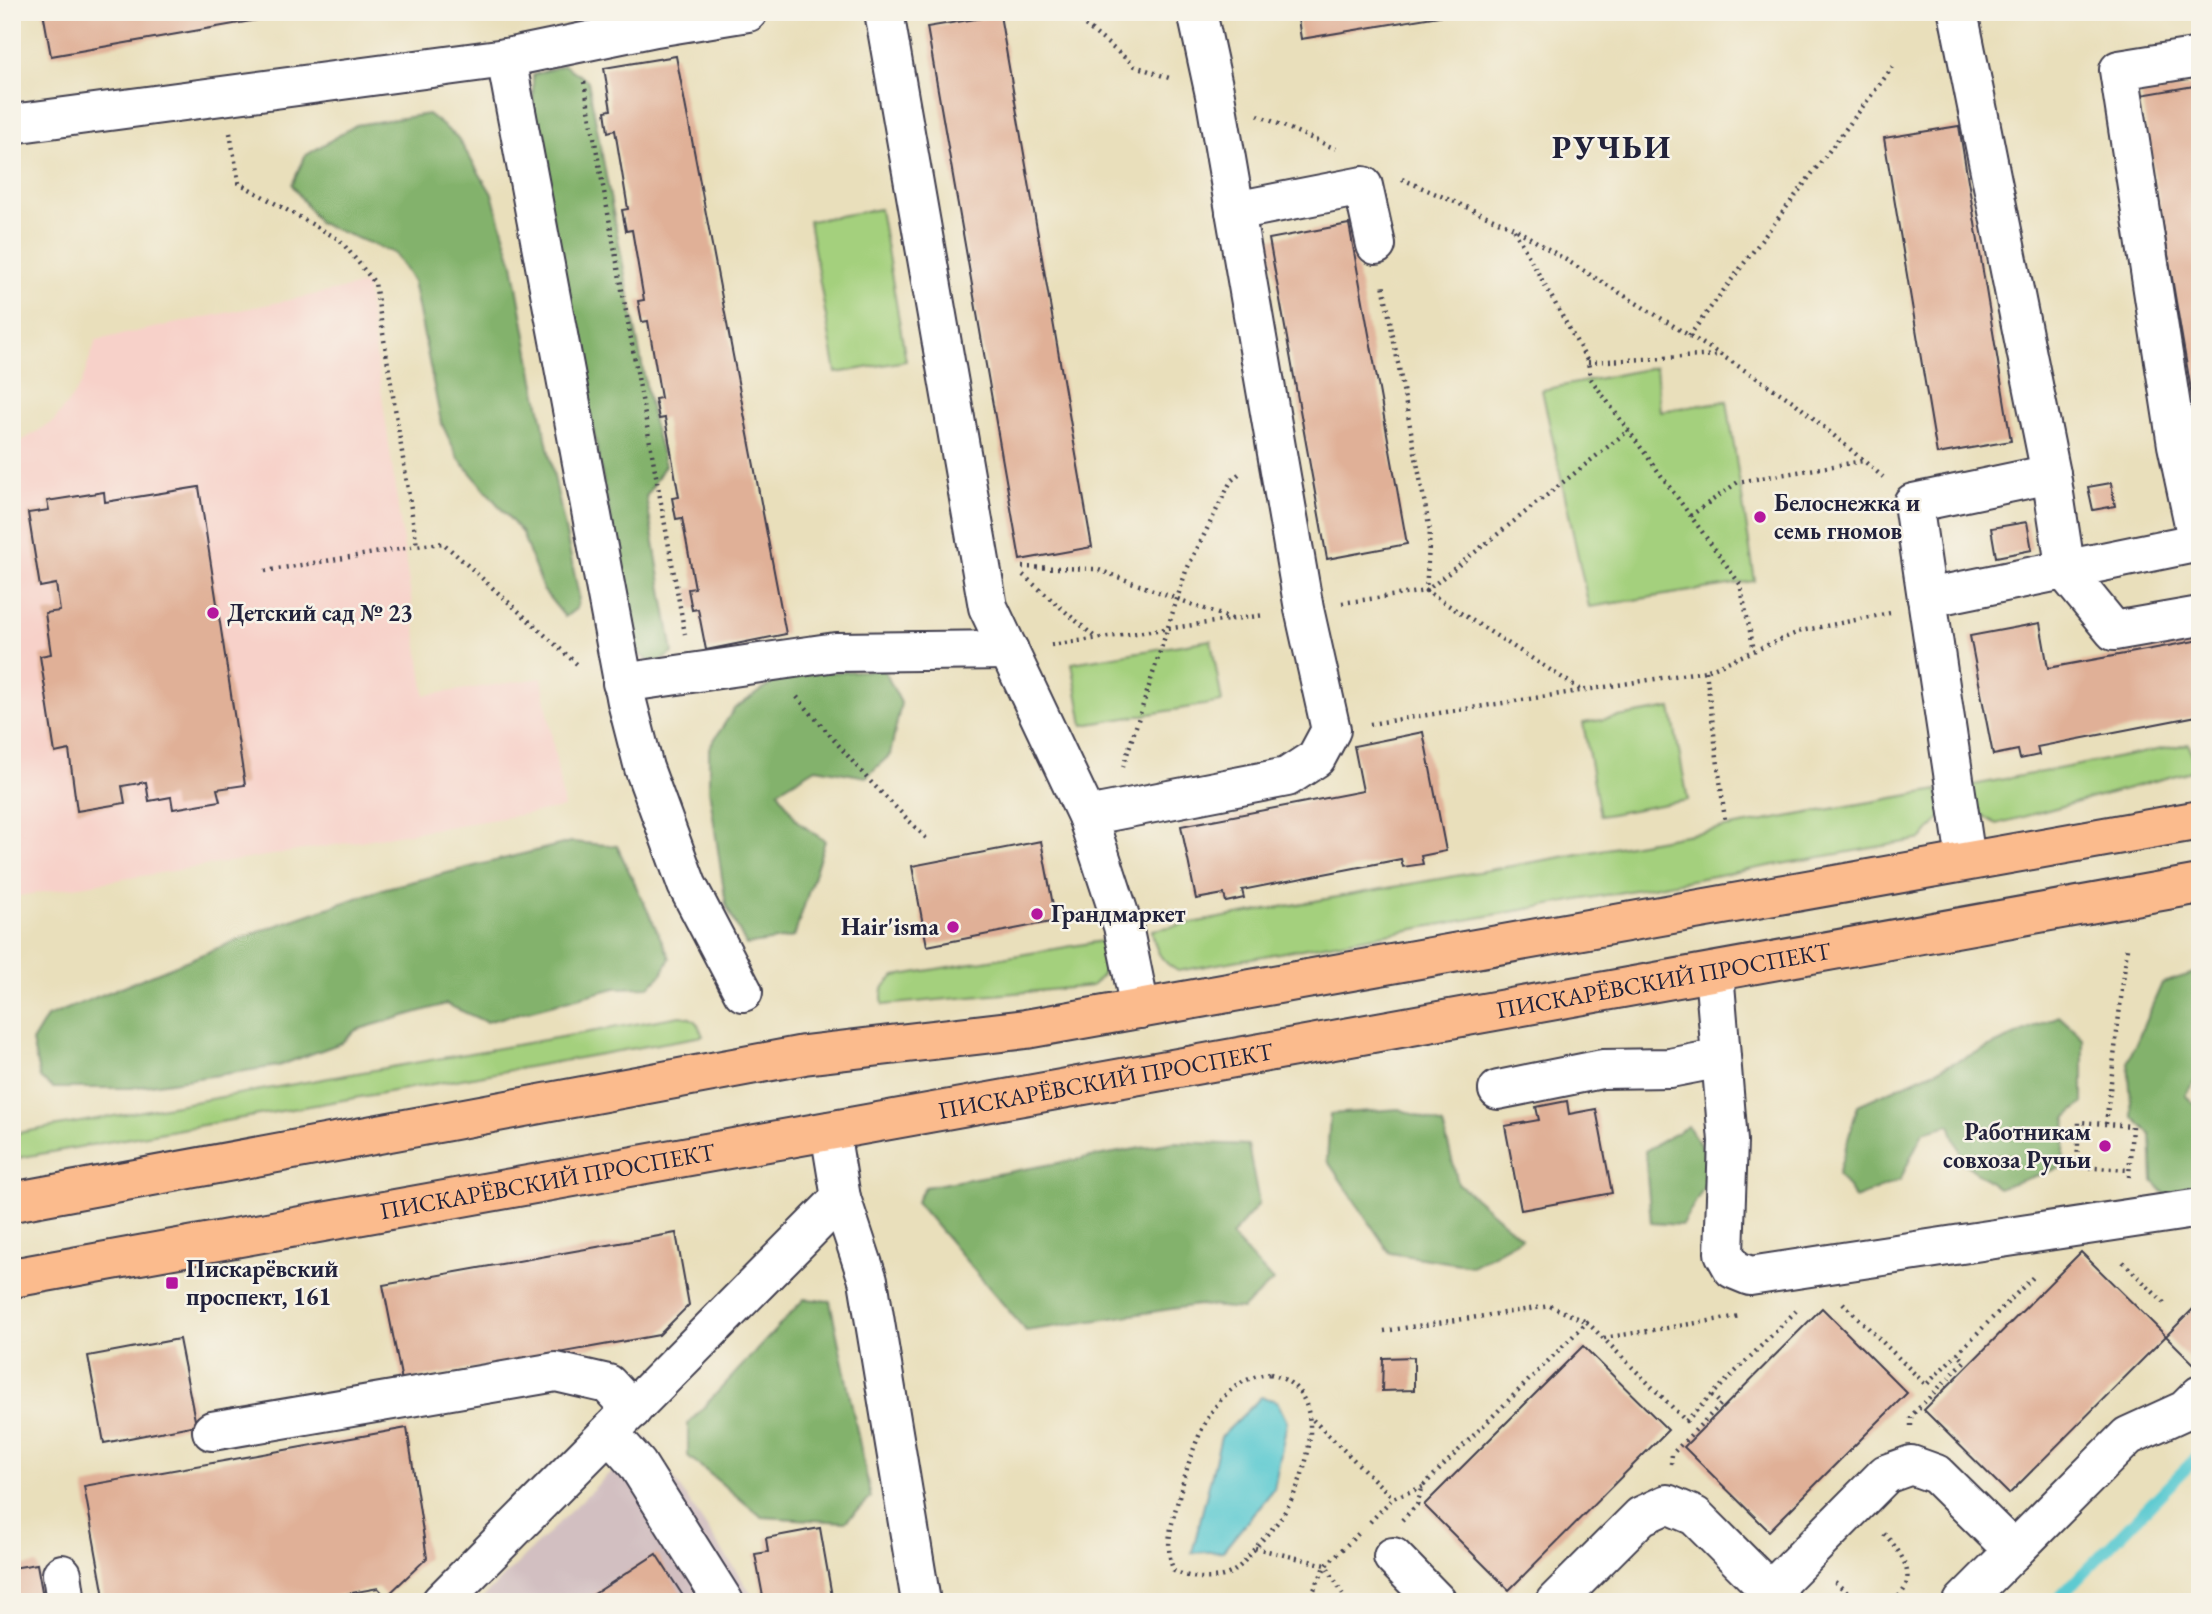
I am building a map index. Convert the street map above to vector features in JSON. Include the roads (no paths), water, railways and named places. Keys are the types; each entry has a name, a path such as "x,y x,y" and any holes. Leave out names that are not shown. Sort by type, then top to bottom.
{"main road":[{"path":"12,1202 804,1055 1026,1029 2200,820"},
{"name":"ПИСКАРЁВСКИЙ ПРОСПЕКТ","path":"12,1278 2200,884"}],"street":[{"path":"12,124 506,58 577,44 655,20 748,12"},
{"path":"884,12 988,607 1098,814 1140,1009"},
{"path":"1098,814 1287,776 1317,758 1331,730 1304,609 1215,95 1197,12"},
{"path":"1958,12 2051,474 2066,572 2114,631 2200,616"},
{"path":"1927,598 2199,543 2186,419 2119,70 2200,57"},
{"path":"506,58 624,693 644,768 687,885 743,992"},
{"path":"1235,211 1363,186 1376,245"},
{"path":"1966,860 1913,503 2051,474"},
{"path":"624,693 692,673 836,652 1009,650"},
{"path":"1713,972 1728,1142 1724,1253 1733,1269 1750,1276 2200,1208"},
{"path":"1498,1090 1602,1069 1670,1069 1721,1058"},
{"path":"830,1131 841,1198 867,1280 921,1602"},
{"path":"441,1602 841,1198"},
{"path":"212,1431 556,1372 608,1384 637,1464 724,1602"},
{"path":"1963,1602 2128,1436 2185,1410 2200,1395"},
{"path":"1555,1602 1641,1516 1667,1504 1695,1516 1775,1596 1886,1474 1911,1465 1936,1474 2014,1551"},
{"path":"1393,1558 1437,1602"}],"water":[{"path":"1261,1397 1277,1401 1287,1422 1274,1489 1223,1551 1192,1553 1221,1437"}],"waterway":[{"path":"2055,1602 2200,1454"}],"place":[{"name":"Белоснежка и семь гномов","path":"1760,517"},
{"name":"Детский сад № 23","path":"213,613"},
{"name":"Грандмаркет","path":"1037,914"},
{"name":"Hair'isma","path":"953,927"},
{"name":"Работникам совхоза Ручьи","path":"2105,1146"},
{"name":"Пискарёвский проспект, 161","path":"172,1283"}],"district":[{"name":"РУЧЬИ","path":"1612,147"}]}
